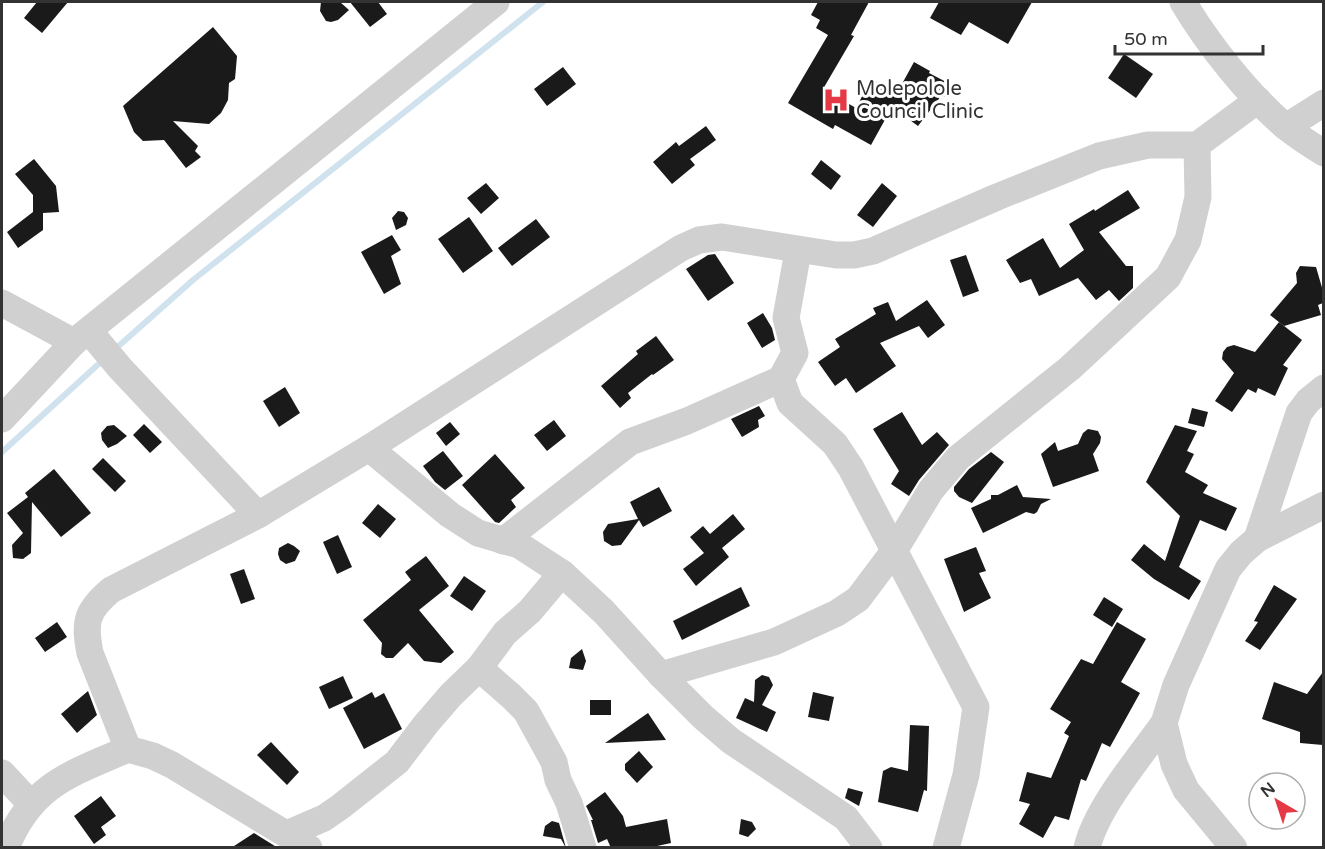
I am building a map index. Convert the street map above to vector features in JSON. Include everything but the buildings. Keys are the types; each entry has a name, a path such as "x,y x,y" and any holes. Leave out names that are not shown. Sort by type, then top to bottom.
{"street":[{"path":"2,419 81,336 496,2"},
{"path":"1184,2 1200,30 1258,100 1286,127 1323,153"},
{"path":"128,748 90,653 86,625 96,603 111,590 258,515 369,448 681,248 699,240 722,237 762,242 798,251 836,255 854,255 873,251 1099,156 1148,145 1197,145 1258,100"},
{"path":"1286,127 1323,103"},
{"path":"662,675 774,642 837,613 858,599 894,551 931,490 958,458 1070,368 1168,277 1188,240 1198,197 1197,145"},
{"path":"503,541 630,442 687,421 781,379 795,353 786,318 798,251"},
{"path":"2,303 81,336 120,368 258,515"},
{"path":"781,379 790,403 835,444 851,468 976,707 966,775 946,848"},
{"path":"1257,538 1299,413 1308,401 1323,388"},
{"path":"369,448 450,515 478,533 519,545 562,573 604,612 703,717 731,741 846,818 868,848"},
{"path":"1087,848 1100,813 1164,723 1176,686 1228,568 1257,538 1323,505"},
{"path":"6,848 14,827 30,803 48,787 70,774 128,748 172,765 298,841 397,762 438,710 479,668 505,633 530,610 562,573"},
{"path":"479,668 526,711 554,762 558,780 569,803 583,848"},
{"path":"1164,723 1174,764 1186,790 1234,848"},
{"path":"2,772 30,803"}],"waterway":[{"path":"113,351 193,280 543,2"},
{"path":"2,452 103,360"}],"place":[{"name":"Molepolole Council Clinic","path":"836,100"}]}
